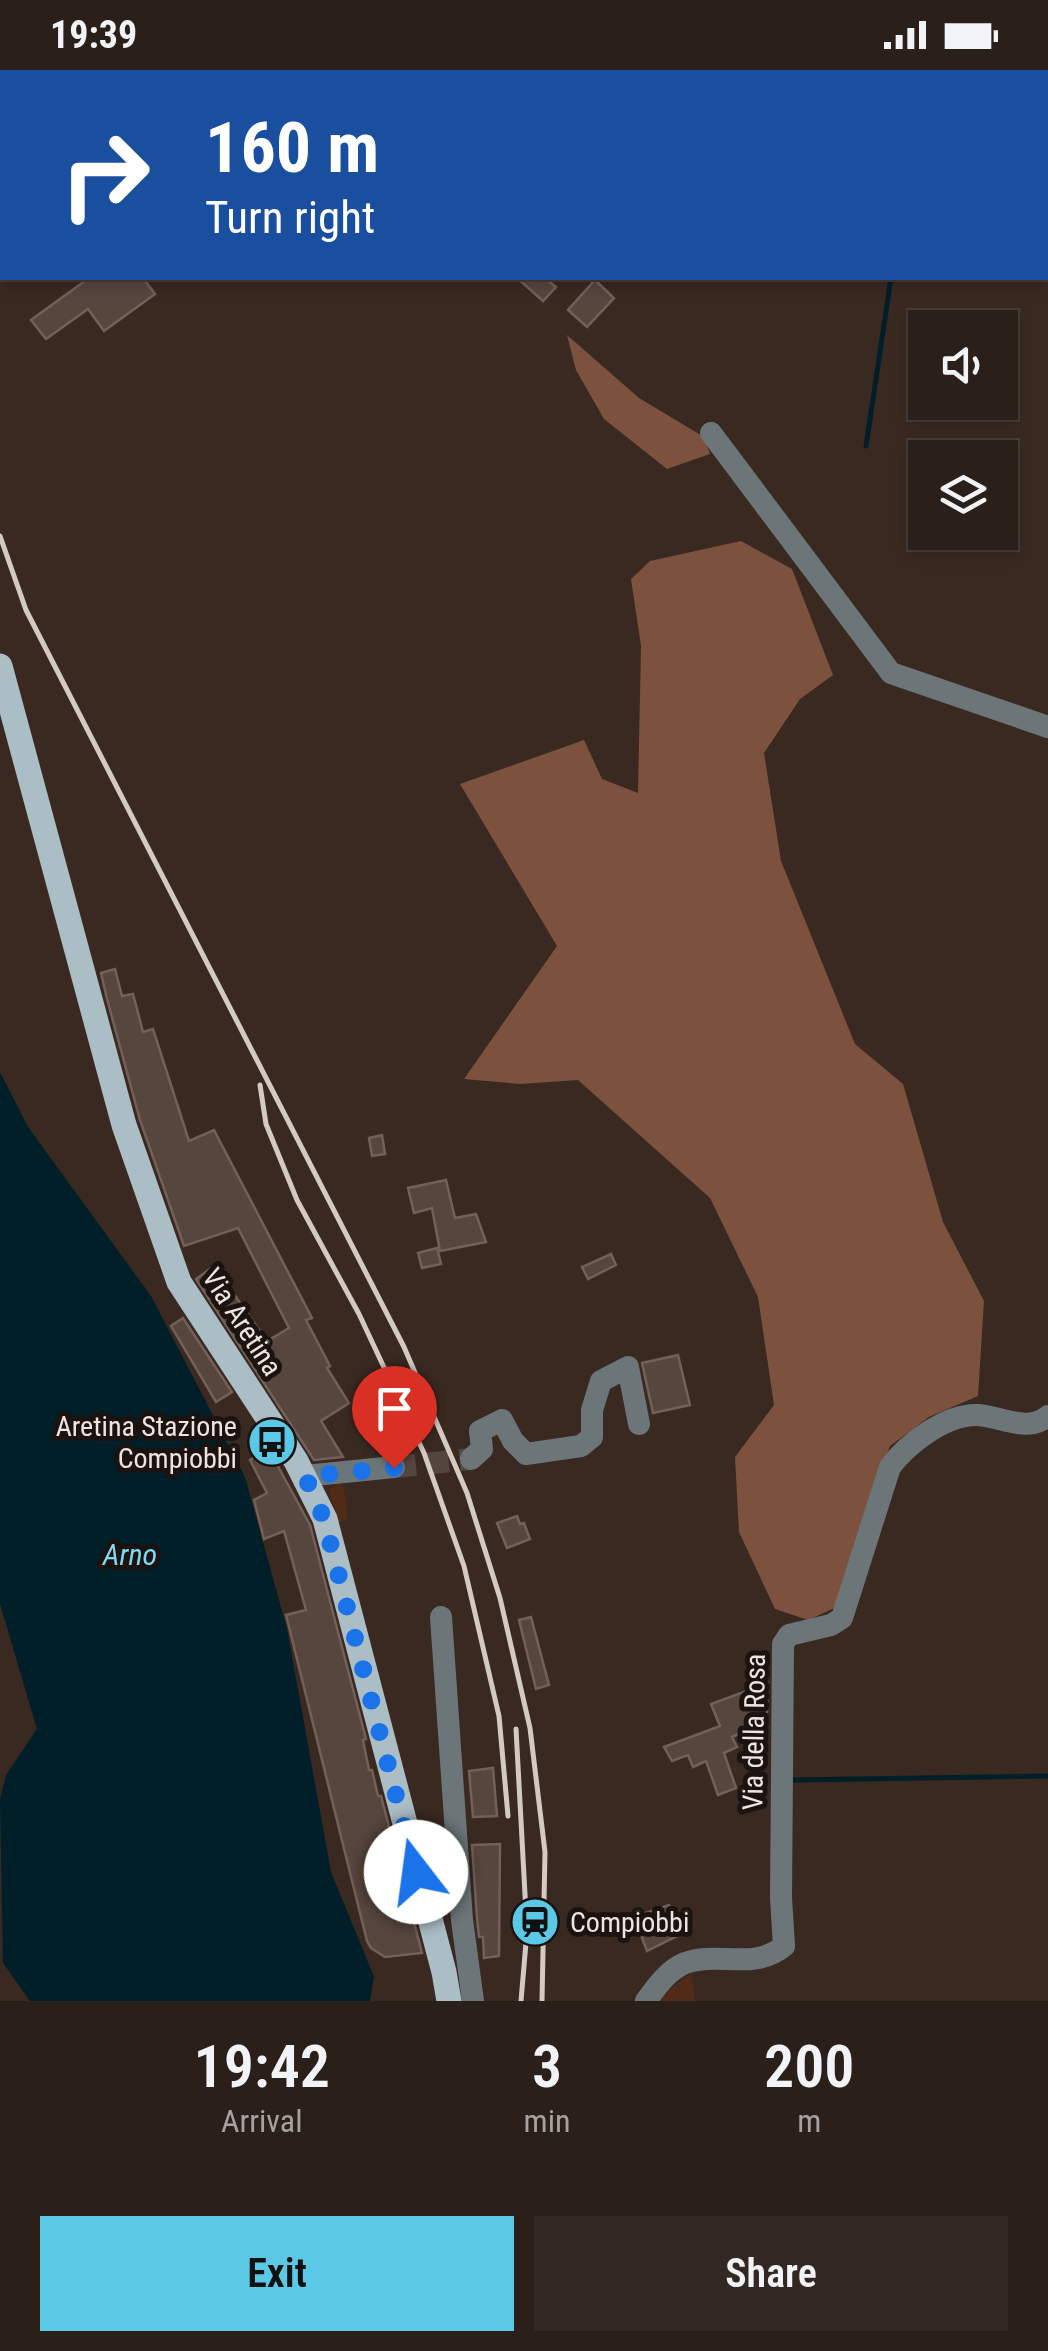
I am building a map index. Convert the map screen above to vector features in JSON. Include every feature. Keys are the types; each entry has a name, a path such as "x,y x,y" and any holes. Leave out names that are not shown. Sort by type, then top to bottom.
{"main road":[{"name":"Via Aretina","path":"0,666 124,1124 178,1282 305,1476 324,1519 449,2001"}],"street":[{"path":"711,433 892,673 1048,727"},
{"path":"471,1459 482,1449 480,1431 502,1420 526,1454 581,1446 592,1437 592,1410 601,1381 628,1368 639,1424"},
{"name":"Via della Rosa","path":"646,2001 664,1978 686,1963 771,1957 784,1946 784,1644 789,1635 830,1625 842,1618 890,1467 904,1448 958,1418 977,1415 1031,1426 1048,1416"},
{"path":"305,1476 394,1468"},
{"path":"442,1618 462,1920 474,2001"}],"shaded area":[{"path":"567,335 639,398 704,437 710,454 667,469 604,419 576,370"},
{"path":"741,541 792,569 833,675 800,699 764,753 781,861 855,1044 903,1084 943,1222 984,1301 978,1396 929,1417 890,1446 860,1527 841,1605 808,1620 775,1609 739,1532 735,1457 774,1405 758,1297 710,1198 578,1080 520,1084 464,1079 557,946 460,784 584,740 602,779 638,793 641,646 631,579 650,561"},
{"path":"339,1484 344,1489 348,1519 337,1523 330,1488"},
{"path":"692,1973 695,2001 654,2001 654,2000"}],"water":[{"name":"Arno","path":"0,1072 28,1127 151,1296 245,1477 287,1629 331,1872 374,1977 370,2001 30,2001 3,1963 0,1800 6,1775 37,1729 0,1604"}],"building":[{"path":"86,280 144,280 155,294 104,331 88,309 46,339 31,320"},
{"path":"519,280 547,280 556,287 543,301"},
{"path":"595,280 614,298 587,327 568,310"},
{"path":"115,969 122,996 133,994 143,1032 153,1029 189,1141 214,1130 312,1318 306,1320 330,1366 327,1368 349,1403 321,1421 343,1457 314,1460 196,1279 214,1266 267,1341 289,1328 238,1228 184,1246 140,1120 107,999 101,973"},
{"path":"382,1135 385,1154 372,1156 369,1138"},
{"path":"446,1180 455,1218 476,1214 486,1242 440,1251 432,1208 414,1213 408,1188"},
{"path":"437,1248 441,1264 422,1268 418,1253"},
{"path":"611,1254 616,1265 588,1279 582,1267"},
{"path":"183,1318 232,1392 216,1402 171,1326"},
{"path":"678,1355 690,1405 653,1413 642,1363"},
{"path":"268,1448 310,1525 366,1739 363,1740 369,1770 381,1796 422,1953 385,1957 367,1941 286,1615 306,1610 284,1531 264,1539 254,1500 267,1493 250,1460"},
{"path":"517,1516 530,1539 507,1548 497,1523"},
{"path":"531,1617 549,1685 536,1689 519,1620"},
{"path":"768,1683 767,1712 750,1720 753,1728 732,1737 737,1747 724,1753 736,1788 718,1795 706,1761 693,1767 688,1755 672,1761 664,1747 720,1726 711,1704"},
{"path":"493,1768 497,1816 473,1817 469,1771"},
{"name":"Compiobbi","path":"500,1844 499,1956 484,1958 472,1845"},
{"path":"669,1905 679,1935 647,1951 634,1917"}],"waterway":[{"path":"866,446 891,280"},
{"path":"793,1780 1048,1776"}],"tunnel":[{"path":"394,1467 471,1459"}],"railway":[{"path":"0,536 26,610 404,1347 467,1493 500,1598 530,1728 545,1852 542,2001"},
{"path":"260,1085 266,1124 297,1200 359,1314 424,1453 464,1566 499,1716 508,1816"},
{"path":"516,1729 527,1931 521,2001"}],"place":[{"name":"Aretina Stazione Compiobbi","path":"272,1442"},
{"name":"Compiobbi","path":"535,1922"}],"route":[{"path":"394,1468 305,1476 324,1519 416,1872"}]}
